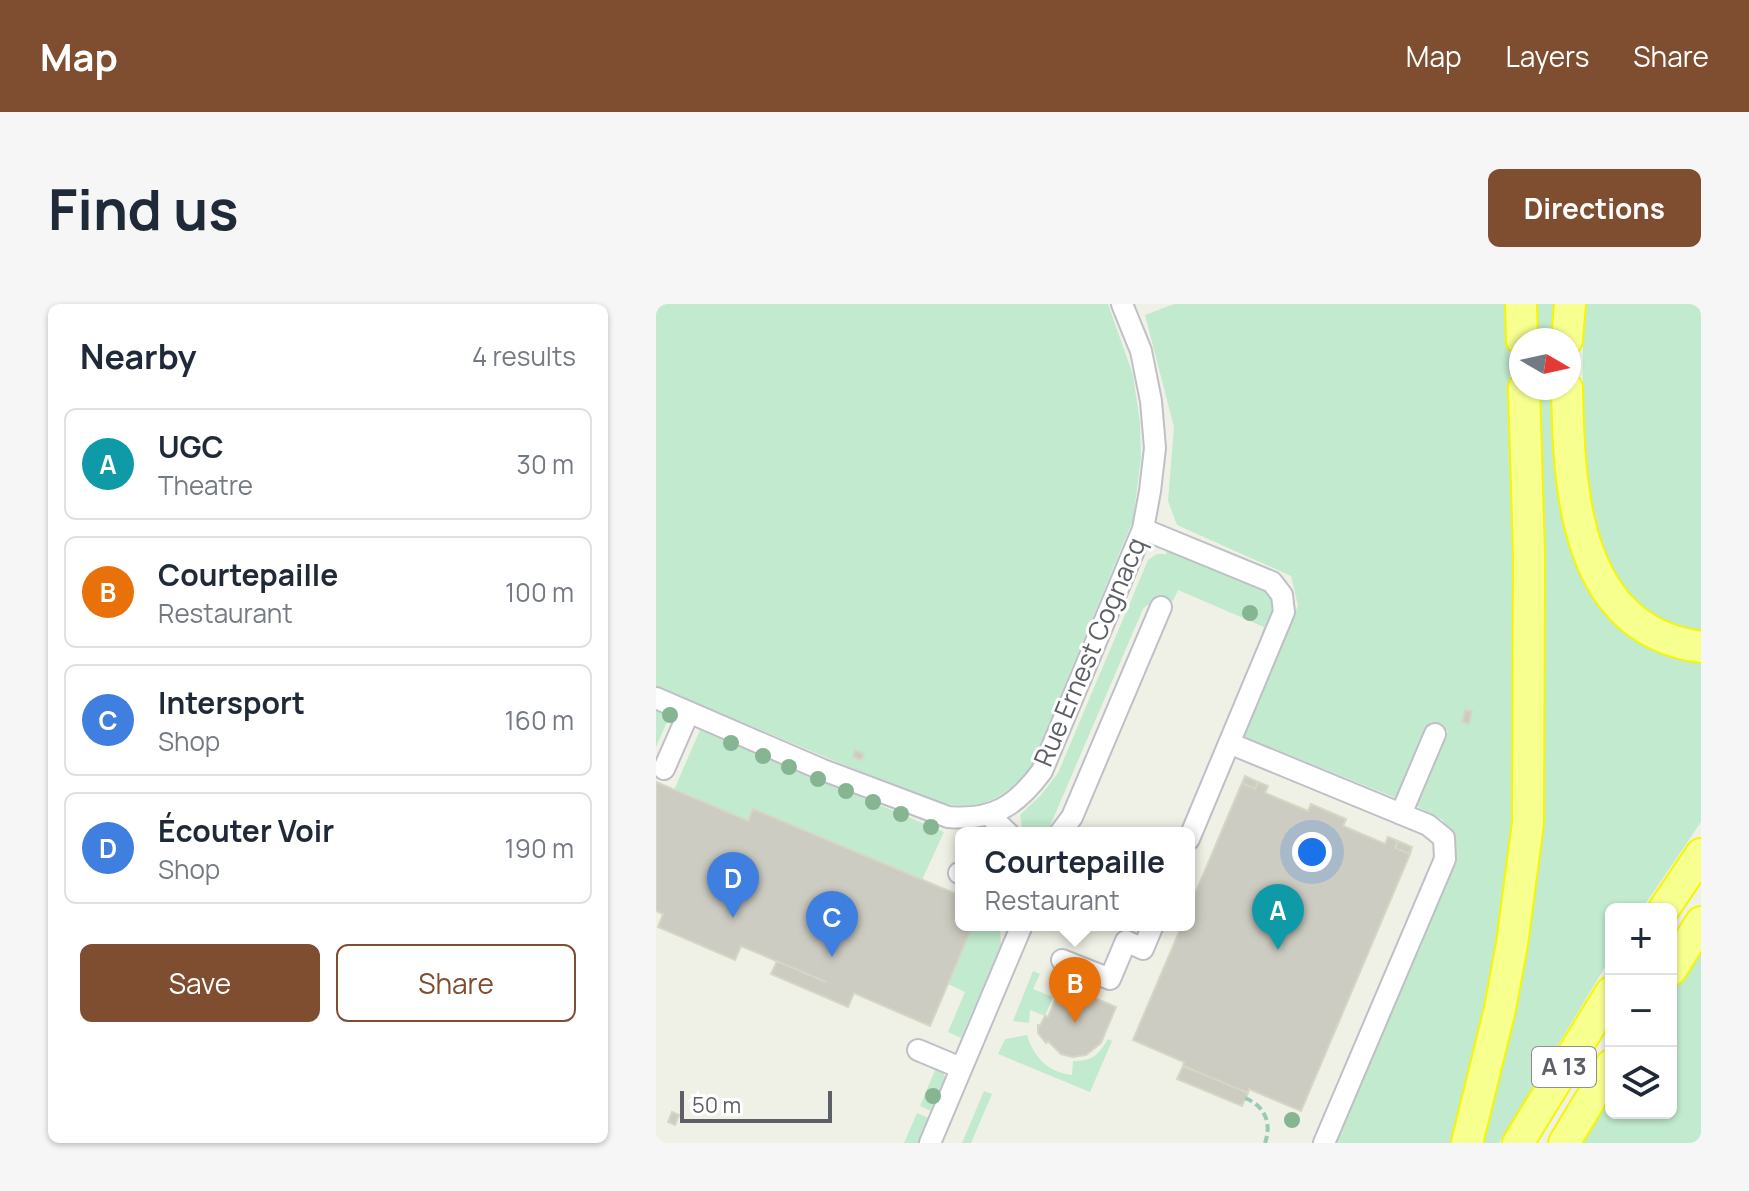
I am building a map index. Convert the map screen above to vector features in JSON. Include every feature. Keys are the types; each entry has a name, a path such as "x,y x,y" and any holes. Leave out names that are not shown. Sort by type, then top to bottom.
{"highway":[{"path":"1521,304 1522,328"},
{"path":"1568,328 1570,304"},
{"path":"1467,1143 1500,1009 1528,823 1529,555 1524,400"},
{"path":"1567,400 1574,495 1586,546 1597,572 1610,596 1639,624 1671,641 1701,647"},
{"path":"1668,903 1701,854"},
{"path":"1677,960 1701,922"},
{"name":"A 13","path":"1518,1143 1605,1002"},
{"name":"A 13","path":"1564,1143 1605,1075"}],"street":[{"name":"Rue Ernest Cognacq","path":"656,698 823,770 948,817 969,819 989,815 1026,792 1042,771 1143,529 1155,448 1151,401 1141,351 1122,304"},
{"path":"1143,529 1272,582 1282,595 1284,612 1194,827"},
{"path":"1064,827 1072,817 1161,607"},
{"path":"664,769 689,712"},
{"path":"1401,814 1435,734"},
{"path":"1229,743 1428,825 1444,838 1445,859 1324,1143"},
{"path":"989,815 1002,827"},
{"path":"930,1143 1019,931"},
{"path":"1062,960 1110,979 1126,941 1143,949 1150,931"},
{"path":"918,1050 961,1068"}],"path":[{"path":"1245,1098 1254,1102 1266,1115 1265,1143"}],"green space":[{"path":"656,304 1108,304 1133,375 1140,423 1141,458 1133,520 1031,767 1009,789 974,805 930,801 656,686"},
{"path":"1174,304 1508,304 1520,757 1508,893 1489,1012 1453,1143 1334,1143 1454,855 1443,820 1416,806 1448,731 1431,722 1396,798 1240,735 1277,646 1298,606 1291,576 1177,525 1168,501 1174,427 1145,315"},
{"path":"1535,304 1563,304 1562,328 1536,328"},
{"path":"1585,304 1701,304 1701,631 1664,620 1642,605 1616,576 1604,550 1595,519 1585,444"},
{"path":"1538,400 1564,400 1590,575 1701,654 1701,822 1646,903 1605,903 1605,967 1499,1143 1479,1143 1541,811 1543,720"},
{"path":"1168,548 1266,591 1275,605 1267,642 1260,639 1264,627 1178,590 1173,601 1157,600 1143,609 1050,827 1022,827 1020,815 1058,773 1148,560 1157,554 1166,554"},
{"path":"656,709 670,715 656,747"},
{"path":"700,730 944,832 922,880 753,810 748,821 674,790"},
{"path":"970,931 1000,931 1001,945 961,1038 948,1032 965,992 948,984"},
{"path":"1701,945 1701,1143 1579,1143 1605,1101 1605,1119 1677,1119 1677,983"},
{"path":"1033,971 1040,974 1033,989 1053,997 1045,1016 1030,1010 1029,1023 1013,1021"},
{"path":"1027,1035 1043,1062 1056,1071 1072,1075 1073,1061 1090,1059 1108,1039 1112,1041 1090,1092 998,1054 1005,1039"},
{"path":"936,1068 946,1080 933,1112 920,1106"},
{"path":"984,1091 992,1094 971,1143 962,1143"},
{"path":"917,1113 929,1118 918,1143 904,1143"}],"building":[{"path":"1465,710 1472,711 1469,724 1462,722"},
{"path":"855,750 864,754 861,760 853,757"},
{"path":"1245,776 1258,782 1255,789 1242,783"},
{"path":"656,782 748,821 753,809 955,893 955,931 970,931 930,1026 854,993 848,1007 771,974 777,961 741,946 735,960 658,927 663,914 656,911"},
{"path":"1258,782 1268,786 1265,793 1308,811 1311,804 1346,819 1343,826 1385,844 1388,837 1398,841 1395,848 1410,854 1301,1111 1183,1066 1184,1062 1133,1040 1179,931 1195,931 1195,894 1242,783 1255,789"},
{"path":"1398,841 1412,847 1410,854 1395,848"},
{"path":"1062,984 1116,1007 1101,1043 1086,1055 1072,1057 1061,1054 1038,1033 1038,1025 1045,1016 1048,1017"},
{"path":"1183,1066 1248,1093 1242,1106 1177,1079"},
{"path":"672,1112 679,1115 675,1125 668,1122"}],"place":[{"name":"Écouter Voir","path":"733,918"},
{"name":"UGC","path":"1278,950"},
{"name":"Intersport","path":"832,957"},
{"name":"Courtepaille","path":"1075,1023"}]}
